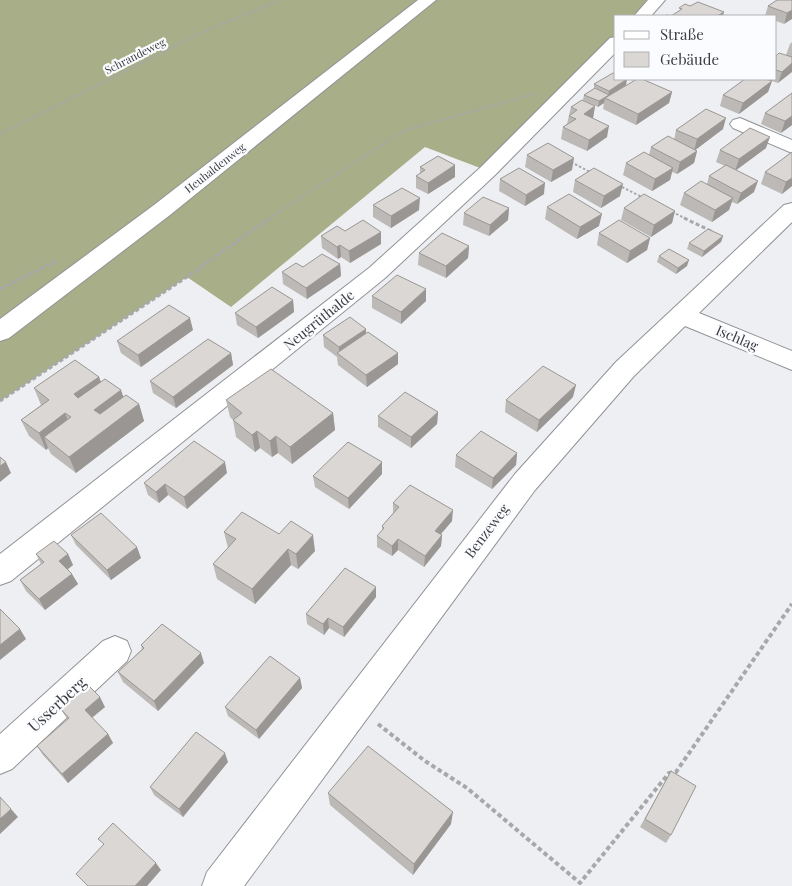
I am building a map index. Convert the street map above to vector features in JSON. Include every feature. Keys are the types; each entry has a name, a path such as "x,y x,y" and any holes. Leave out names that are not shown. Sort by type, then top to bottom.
{"street":[{"name":"Heuhaldenweg","path":"0,332 162,210 428,0"},
{"path":"643,15 658,0"},
{"name":"Neugrüthalde","path":"0,572 377,273 488,170 614,44"},
{"path":"740,124 792,147"},
{"name":"Benzeweg","path":"222,886 525,482 625,369 792,210"},
{"name":"Ischlag","path":"681,315 792,361"},
{"name":"Usserberg","path":"0,757 115,651"}],"path":[{"name":"Schrandeweg","path":"0,134 205,31 281,0"},
{"path":"0,401 187,277 274,214 403,131 576,82"},
{"path":"565,159 600,176"},
{"path":"618,185 644,198"},
{"path":"670,211 749,249"},
{"path":"355,707 424,761 467,788 580,883 669,773 676,772 792,604"}],"green space":[{"path":"0,0 657,0 643,15 614,15 614,44 488,171 425,147 231,307 187,277 0,401"}],"building":[{"path":"777,0 792,0 792,10 787,13 768,6"},
{"path":"698,2 724,12 719,15 673,15 682,9 679,8 685,4 690,6"},
{"path":"779,53 792,57 792,63 782,72 777,70 777,55"},
{"path":"613,73 614,80 626,80 609,91 594,84"},
{"path":"635,80 644,80 672,92 638,114 605,98"},
{"path":"744,80 772,81 743,103 723,95"},
{"path":"595,88 609,95 599,101 584,95"},
{"path":"792,93 792,116 785,121 765,113"},
{"path":"582,100 595,106 584,114 609,126 589,140 563,127 576,119 569,116 577,110 571,107"},
{"path":"706,109 726,118 697,139 676,130"},
{"path":"750,128 770,137 739,159 720,150"},
{"path":"668,136 697,151 680,162 651,147"},
{"path":"548,143 574,158 553,170 527,155"},
{"path":"644,152 673,168 655,179 626,163"},
{"path":"792,152 792,178 786,182 765,172"},
{"path":"438,156 455,165 428,183 416,176 425,170 420,167"},
{"path":"726,165 758,181 741,193 709,176"},
{"path":"519,168 545,183 526,195 500,179"},
{"path":"594,168 623,184 604,196 575,180"},
{"path":"701,181 733,198 715,210 684,193"},
{"path":"402,188 420,198 391,216 373,205"},
{"path":"569,194 602,214 580,227 547,207"},
{"path":"644,194 675,211 654,225 624,208"},
{"path":"483,197 509,208 490,225 464,213"},
{"path":"363,220 381,232 349,251 340,245 337,247 321,236 337,226 345,231"},
{"path":"619,220 650,238 630,251 599,233"},
{"path":"708,229 723,236 704,251 689,243"},
{"path":"442,233 469,246 446,266 419,253"},
{"path":"669,249 689,260 678,268 659,256"},
{"path":"322,254 340,264 306,288 282,272 296,263 303,267"},
{"path":"397,275 426,289 401,312 372,296"},
{"path":"272,287 293,300 256,327 235,313"},
{"path":"169,305 190,318 138,355 117,341"},
{"path":"350,317 366,329 339,347 323,335"},
{"path":"368,332 398,353 366,375 337,353"},
{"path":"208,339 231,353 173,397 150,381"},
{"path":"75,360 99,377 74,394 78,398 105,379 121,390 94,410 100,414 126,395 139,404 69,457 44,437 71,417 65,413 39,433 21,420 49,400 34,388"},
{"path":"543,366 576,385 539,420 506,400"},
{"path":"271,369 333,413 290,447 276,436 270,441 257,431 252,435 233,420 242,413 226,400"},
{"path":"405,392 438,412 411,437 378,416"},
{"path":"481,431 517,453 493,478 456,455"},
{"path":"194,441 225,462 184,497 165,484 156,492 144,483"},
{"path":"348,442 382,462 348,498 313,476"},
{"path":"0,457 6,462 0,466"},
{"path":"410,485 453,510 435,531 442,535 425,556 398,539 392,546 377,536 384,528 382,526 399,507 393,503"},
{"path":"242,512 279,534 291,521 313,535 296,554 288,549 252,589 213,564 236,539 224,532"},
{"path":"101,513 137,547 107,570 71,535"},
{"path":"54,541 68,554 59,561 72,574 39,599 20,580 44,562 36,554"},
{"path":"345,568 376,587 343,627 328,618 323,624 306,614"},
{"path":"0,609 20,629 0,645"},
{"path":"162,624 201,653 154,701 118,672 144,648 141,645"},
{"path":"270,656 300,678 256,730 225,707"},
{"path":"87,684 100,697 85,710 108,734 62,774 37,746 69,718 59,707"},
{"path":"196,732 225,753 179,809 150,787"},
{"path":"368,746 453,812 414,864 328,793"},
{"path":"671,771 696,786 671,835 645,819"},
{"path":"0,797 11,809 0,819"},
{"path":"113,823 156,863 135,886 88,886 76,874 104,844 98,839"}]}
